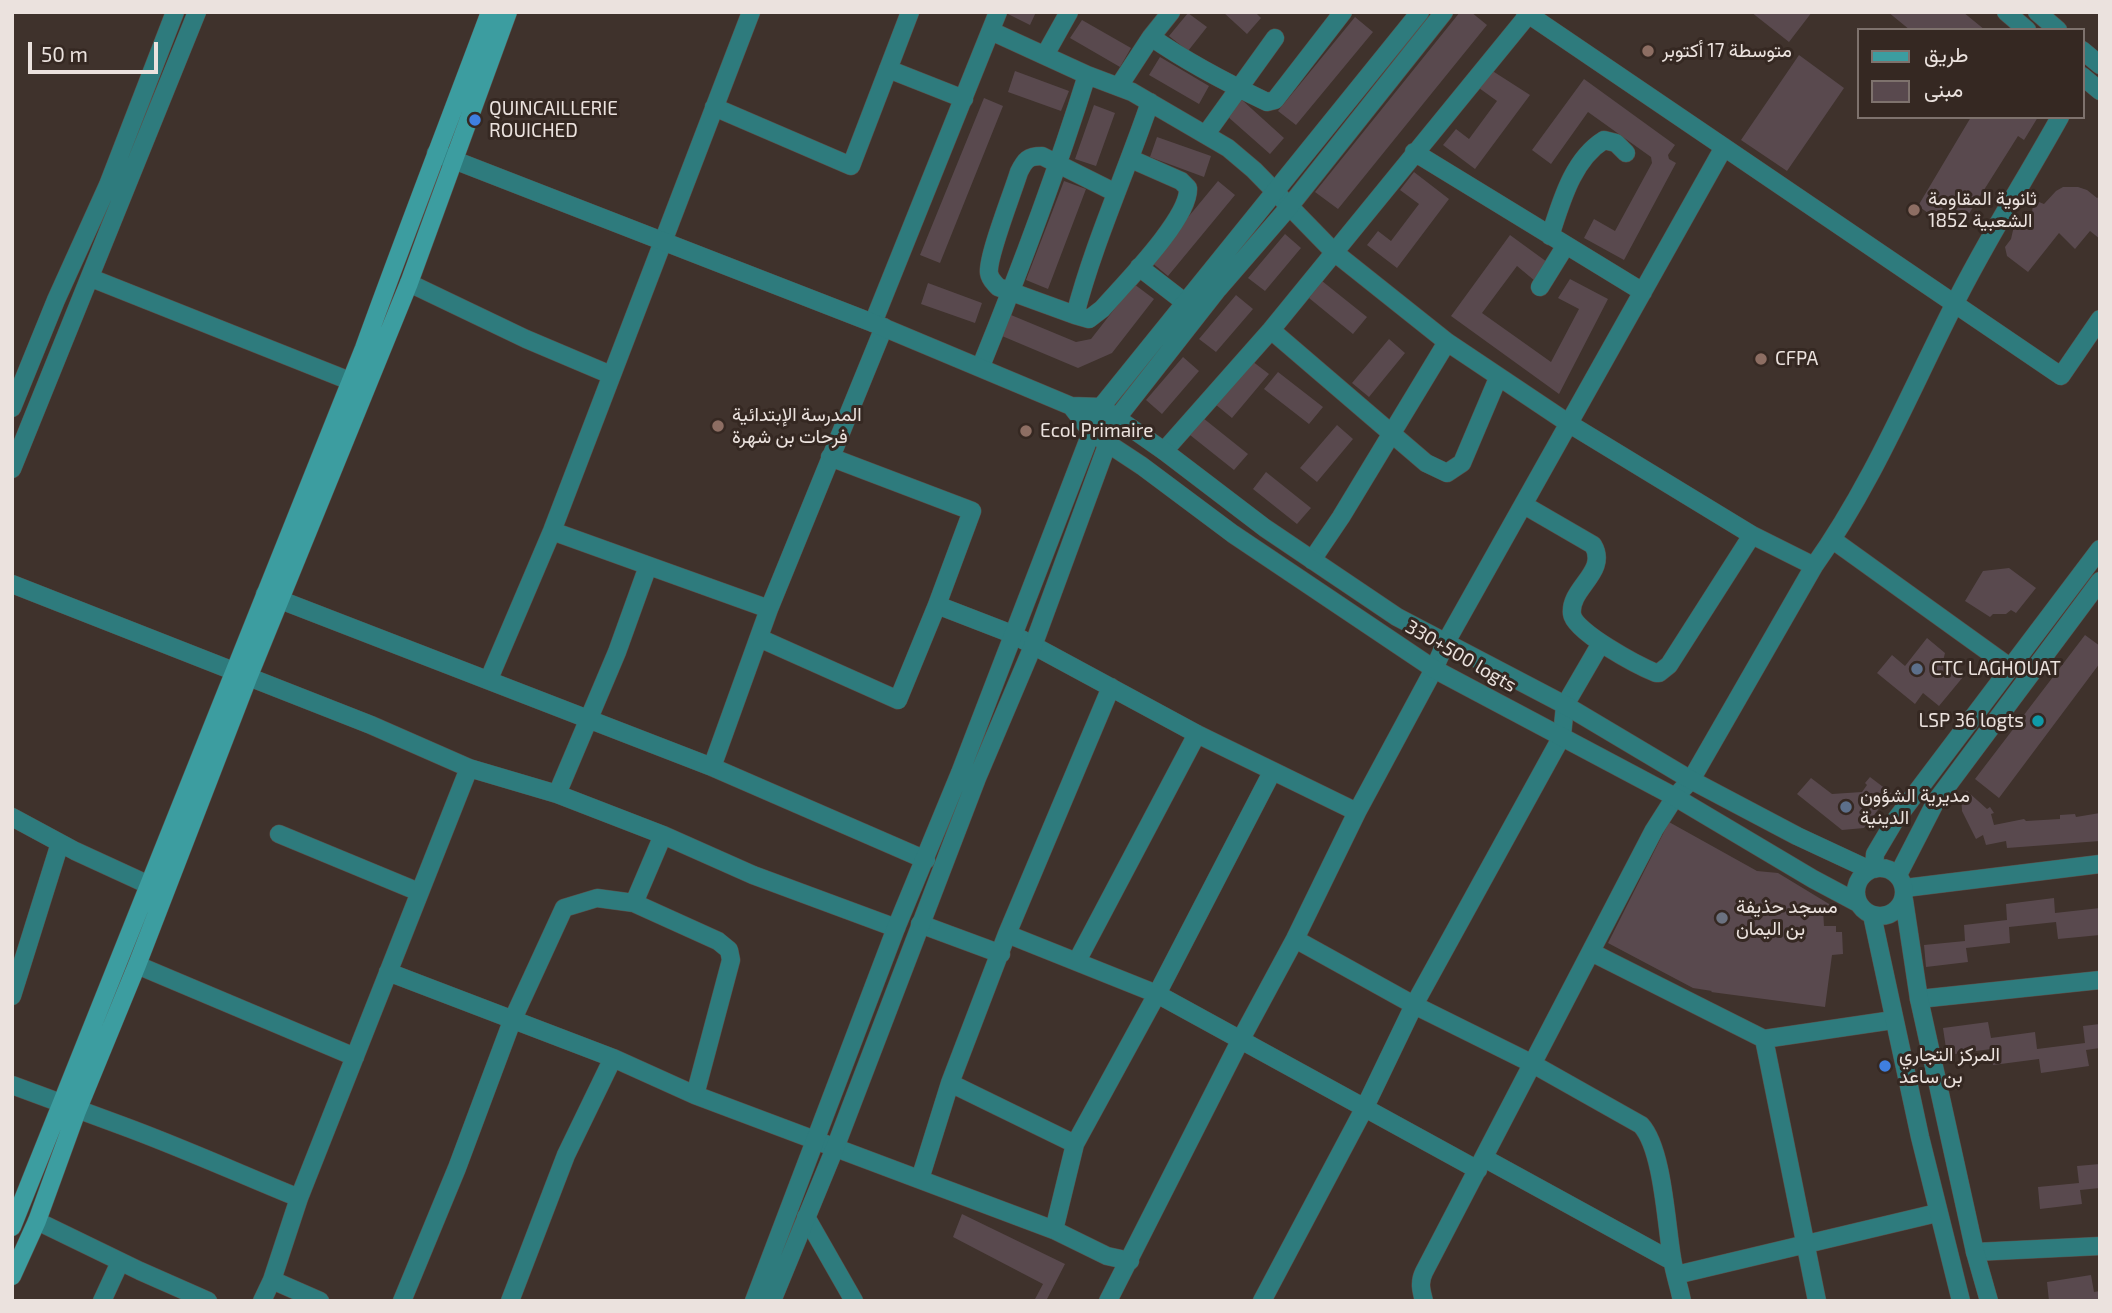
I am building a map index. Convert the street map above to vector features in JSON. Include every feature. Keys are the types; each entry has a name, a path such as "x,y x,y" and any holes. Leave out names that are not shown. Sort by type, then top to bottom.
{"main road":[{"path":"272,597 350,381 490,12"},
{"path":"12,1276 37,1221 69,1106 156,890 205,793 241,675 408,283 508,12"},
{"path":"12,1227 137,965 156,890"}],"street":[{"path":"12,408 56,300 108,185 175,12"},
{"path":"12,469 197,12"},
{"path":"489,680 552,531 751,12"},
{"path":"714,107 851,166 910,12"},
{"path":"712,767 769,610 831,457 878,325 999,12"},
{"path":"1045,55 1069,12"},
{"path":"1119,86 1171,12"},
{"path":"1151,37 1267,102 1275,100 1343,12"},
{"path":"754,1301 896,928 926,860 1101,407 1187,304 1274,191 1420,12"},
{"path":"772,1301 835,1148 977,778 1033,646 1117,418 1218,289 1289,207 1444,12"},
{"path":"2006,12 2025,28"},
{"path":"2037,12 2056,28"},
{"path":"1164,451 1335,252 1526,13 2061,376 2100,319"},
{"path":"991,31 1087,75 1119,86 1228,148 1254,170 1335,252 1447,342 1498,379 1752,536 1814,566"},
{"path":"1206,134 1275,38"},
{"path":"2084,75 2094,56"},
{"path":"888,69 964,99"},
{"path":"981,366 1059,164 1087,75"},
{"path":"2084,78 2100,91"},
{"path":"1076,314 1116,193 1150,102"},
{"path":"1424,1301 1421,1279 1654,830 1675,797 1691,780 1814,566 1833,540 1898,421 1954,305 2059,119"},
{"path":"1540,287 1558,241 1567,187 1595,146 1604,141 1616,143 1626,153"},
{"path":"1108,1301 1446,642 1724,147"},
{"path":"1414,152 1643,292"},
{"path":"436,153 981,366 1071,406 1101,407 1312,560 1397,617 1565,705 1691,780 1797,836 1872,869 1885,868 1902,888 1919,999 1975,1252 1989,1301"},
{"path":"1116,193 1042,156 1031,156 1019,172 988,270 990,278 998,287 1089,318 1102,309 1139,267 1189,197 1188,188 1181,181 1130,159"},
{"path":"1139,267 1187,304"},
{"path":"91,278 350,381"},
{"path":"408,283 611,375"},
{"path":"1270,330 1390,434 1426,463 1442,472 1453,471 1462,463 1498,379"},
{"path":"1312,560 1447,342"},
{"name":"330+500 logts","path":"1071,406 1092,433 1233,534 1434,669 1675,797 1858,903"},
{"path":"759,638 898,700 937,605 972,512 831,457"},
{"path":"1524,505 1593,545 1596,550 1596,566 1573,605 1572,616 1576,623 1601,643 1650,671 1659,673 1664,670 1752,536"},
{"path":"552,531 769,610"},
{"path":"1833,540 2011,668"},
{"path":"2100,549 1894,822 1875,853 1872,869 1859,880 1856,888 1858,903 1872,915 1880,917 1894,912 1936,801 2100,581"},
{"path":"557,794 617,652 648,566"},
{"path":"12,584 371,725 469,768 557,794 663,835 753,875 896,928"},
{"path":"272,597 712,767 926,860"},
{"path":"937,605 1012,634 1197,734 1357,812"},
{"path":"1262,1301 1365,1107 1414,1005 1562,736 1565,705 1601,643"},
{"path":"920,1179 950,1083 1007,934 1111,687"},
{"path":"1077,961 1197,734"},
{"path":"262,1301 272,1280 299,1198 469,768"},
{"path":"1054,1230 1075,1144 1157,994 1272,772"},
{"path":"12,817 60,844 156,890"},
{"path":"279,834 419,892"},
{"path":"634,903 663,835"},
{"path":"12,996 60,844"},
{"path":"1902,888 2100,864"},
{"path":"402,1301 457,1168 512,1021 564,908 597,898 634,903 718,941 729,950 731,960 695,1095"},
{"path":"1872,915 1937,1213 1961,1301"},
{"path":"920,924 1001,954"},
{"path":"1007,934 1157,994 1365,1107 1481,1164 1674,1268 1806,1244 1937,1213"},
{"path":"1295,939 1414,1005 1531,1063 1626,1115 1646,1130 1655,1150 1682,1301"},
{"path":"1591,952 1764,1039 1893,1020"},
{"path":"137,965 355,1057"},
{"path":"388,972 613,1058 695,1095 1054,1230 1107,1256 1130,1261"},
{"path":"1919,999 2100,981"},
{"path":"1764,1039 1817,1301"},
{"path":"510,1301 566,1155 613,1058"},
{"path":"950,1083 1075,1144"},
{"path":"12,1084 124,1126 299,1198"},
{"path":"806,1217 854,1301"},
{"path":"37,1221 208,1301"},
{"path":"1975,1252 2100,1246"},
{"path":"102,1301 120,1262"},
{"path":"272,1280 320,1301"},
{"path":"1271,1283 1277,1301"}],"building":[{"path":"1004,12 1036,12 1030,25"},
{"path":"1223,12 1255,12 1261,18 1247,34"},
{"path":"1460,12 1471,12 1487,25 1338,209 1315,192"},
{"path":"1751,12 1812,12 1789,42"},
{"path":"1888,12 1963,12 1983,28 1908,28"},
{"path":"1188,13 1207,27 1188,51 1169,36"},
{"path":"1355,17 1373,32 1296,125 1278,111"},
{"path":"1082,20 1131,48 1120,67 1070,38"},
{"path":"1799,55 1844,88 1787,171 1741,140"},
{"path":"1160,57 1209,86 1199,104 1149,75"},
{"path":"1491,70 1530,95 1475,169 1443,145 1456,129 1469,139 1497,101 1479,88"},
{"path":"1015,71 1069,91 1061,111 1008,92"},
{"path":"1584,79 1675,145 1668,155 1669,159 1676,163 1624,260 1584,238 1594,219 1615,231 1652,163 1651,157 1588,112 1551,164 1532,150"},
{"path":"984,98 1003,106 940,263 920,255"},
{"path":"1242,100 1284,138 1270,154 1227,116"},
{"path":"1094,105 1115,113 1096,166 1075,159"},
{"path":"1970,119 2037,119 2024,140 2018,136 1965,220 1944,206 1937,219 1918,206"},
{"path":"1157,137 1211,156 1204,177 1150,157"},
{"path":"1414,172 1449,199 1397,268 1367,245 1378,231 1391,241 1419,204 1400,190"},
{"path":"1064,181 1086,189 1048,289 1026,280"},
{"path":"1218,181 1235,195 1168,276 1151,262"},
{"path":"2063,187 2078,187 2097,198 2100,196 2100,239 2090,231 2075,249 2059,233 2028,272 2007,256 2005,247 2011,239 2014,226 2027,219 2033,205 2039,202 2044,204"},
{"path":"1285,234 1301,248 1265,291 1248,278"},
{"path":"1510,235 1547,262 1535,281 1517,266 1482,313 1551,362 1579,309 1558,298 1570,279 1608,299 1559,394 1451,316"},
{"path":"1322,281 1367,317 1353,334 1309,298"},
{"path":"928,283 982,303 975,323 921,304"},
{"path":"1134,284 1154,299 1112,353 1078,368 1002,336 1011,315 1076,342 1091,339"},
{"path":"1236,295 1253,309 1216,352 1199,339"},
{"path":"1389,339 1405,353 1369,397 1352,383"},
{"path":"1183,357 1199,371 1162,414 1146,400"},
{"path":"1252,361 1269,374 1232,418 1215,404"},
{"path":"1278,372 1323,407 1309,424 1264,389"},
{"path":"1203,418 1248,454 1234,470 1190,435"},
{"path":"1337,425 1353,439 1317,482 1300,468"},
{"path":"1266,472 1311,508 1297,524 1253,489"},
{"path":"2009,568 2036,588 2016,613 2011,610 2006,614 1993,614 1990,617 1965,601 1983,571"},
{"name":"LSP 36 logts","path":"2085,635 2100,646 2100,663 1999,798 1975,779"},
{"name":"CTC LAGHOUAT","path":"1927,638 1945,653 1943,661 1963,677 1939,706 1923,693 1915,704 1877,673 1892,655 1905,666"},
{"path":"1870,777 1891,793 1864,828 1842,830 1797,794 1811,778 1832,794 1862,792"},
{"path":"1967,791 1987,809 1990,807 1994,813 1991,814 1994,825 2024,819 2060,819 2060,815 2075,814 2076,817 2100,813 2100,841 2007,848 2006,841 1986,845 1983,835 1976,839 1962,811 1961,796"},
{"name":"مسجد حذيفة بن اليمان","path":"1669,822 1757,871 1778,873 1839,910 1823,910 1824,926 1836,926 1836,932 1842,932 1843,954 1832,955 1825,1007 1693,988 1608,943"},
{"path":"2054,898 2055,913 2100,908 2100,935 2058,939 2056,922 2009,927 2010,943 1966,948 1968,962 1926,967 1924,945 1965,941 1964,925 2007,920 2006,904"},
{"path":"1988,1022 1991,1038 2035,1032 2037,1049 2085,1043 2083,1026 2100,1024 2100,1048 2086,1050 2089,1066 2041,1073 2039,1059 1993,1065 1991,1049 1947,1055 1943,1028"},
{"path":"2100,1164 2100,1188 2080,1190 2082,1204 2040,1209 2038,1187 2079,1183 2077,1166"},
{"path":"962,1214 1065,1264 1046,1301 1034,1301 1043,1284 953,1237"},
{"path":"2091,1275 2094,1292 2100,1291 2100,1301 2049,1301 2047,1282"}],"place":[{"name":"متوسطة 17 أكتوبر","path":"1648,51"},
{"name":"QUINCAILLERIE ROUICHED","path":"475,120"},
{"name":"ثانوية المقاومة الشعبية 1852","path":"1914,210"},
{"name":"CFPA","path":"1761,359"},
{"name":"المدرسة الإبتدائية فرحات بن شهرة","path":"718,426"},
{"name":"Ecol Primaire","path":"1026,431"},
{"name":"CTC LAGHOUAT","path":"1917,669"},
{"name":"LSP 36 logts","path":"2038,721"},
{"name":"مديرية الشؤون الدينية","path":"1846,807"},
{"name":"مسجد حذيفة بن اليمان","path":"1722,918"},
{"name":"المركز التجاري بن ساعد","path":"1885,1066"}]}
